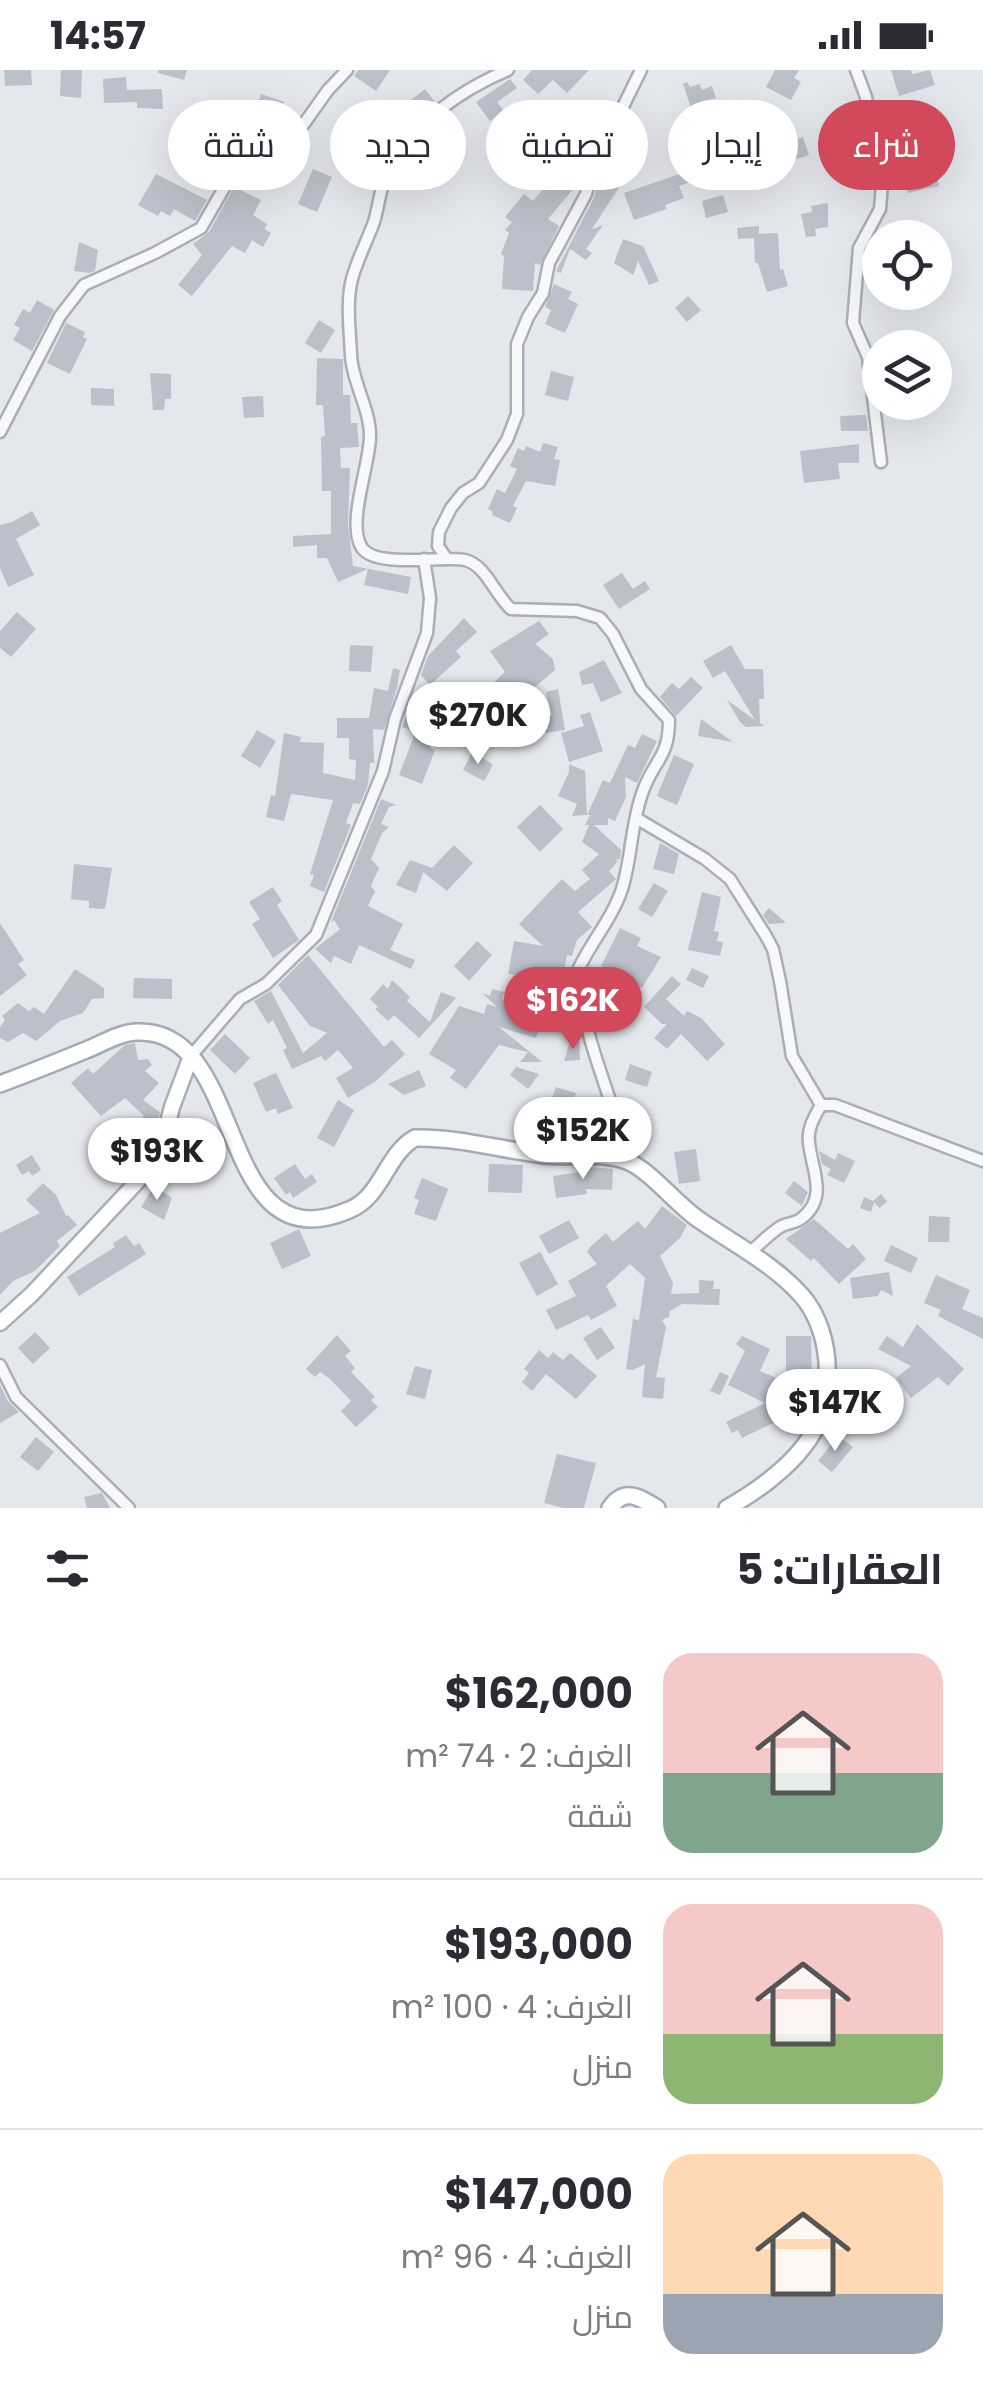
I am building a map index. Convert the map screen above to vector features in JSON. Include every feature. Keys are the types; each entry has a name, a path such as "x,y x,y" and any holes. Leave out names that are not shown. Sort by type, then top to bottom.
{"main road":[{"path":"0,1084 132,1032 169,1038 191,1056 220,1103 258,1189 278,1209 293,1218 310,1221 351,1210 366,1200 400,1151 415,1138 540,1155 607,1157 638,1167 685,1210 786,1280 804,1298 817,1320 827,1362 827,1384 824,1402 806,1445 727,1508"},
{"path":"610,1508 626,1494 636,1495 657,1508"}],"street":[{"path":"0,432 60,316 84,285 200,228 228,181 286,150 347,70"},
{"path":"508,70 471,86 406,142 387,173 351,281 351,359 370,428 370,452 358,505 360,546 384,559 467,560 482,569 499,598 511,609 576,610 600,618 613,634 641,689 669,720 665,753 645,785 621,892 612,916 578,970 588,1038 615,1112 627,1162"},
{"path":"448,560 438,546 439,532 451,508 463,493 479,483 507,440 517,414 517,344 543,293 549,263 586,194 591,172 641,70"},
{"path":"856,70 866,96 882,185 880,209 859,248 853,323 868,357 881,462"},
{"path":"0,1322 32,1294 160,1153 191,1056 240,999 266,984 316,934 382,771 395,720 427,633 430,598 424,560"},
{"path":"636,818 705,859 730,880 766,936 780,980 792,1056 821,1105"},
{"path":"821,1105 835,1106 983,1161"},
{"path":"749,1253 782,1225 802,1218 818,1190 808,1140 821,1105"},
{"path":"0,1366 16,1397 129,1508"}],"building":[{"path":"4,70 31,70 32,85 5,86"},
{"path":"61,70 82,70 81,98 60,96"},
{"path":"158,70 187,70 184,80"},
{"path":"358,70 390,70 376,91 354,76"},
{"path":"532,70 589,70 567,93 553,80 538,94 523,80"},
{"path":"775,70 799,70 794,78 801,82 791,100 766,87"},
{"path":"891,70 911,70 912,74 930,70 935,85 899,96"},
{"path":"126,77 127,90 162,89 163,109 137,108 137,102 104,103 103,79"},
{"path":"510,79 517,88 500,100 486,100 486,116 476,102"},
{"path":"683,84 700,84 702,90 712,86 716,98 688,100"},
{"path":"425,89 433,100 411,100"},
{"path":"803,137 809,155 798,158 798,139"},
{"path":"313,169 330,176 317,212 298,204 304,190 310,190"},
{"path":"156,174 168,180 168,190 187,190 207,200 195,221 174,209 170,216 161,211 158,216 138,205"},
{"path":"668,178 668,190 681,190 684,198 665,205 667,209 634,220 624,193 648,190 648,185"},
{"path":"232,190 240,190 261,200 253,215 267,224 265,229 271,233 263,247 252,240 245,253 232,246 192,296 178,285 202,255 193,244 209,232"},
{"path":"542,190 572,190 548,219 559,226 540,265 535,263 533,291 502,289 501,254 509,233 505,230 512,222 505,217 524,194 533,201"},
{"path":"596,190 617,190 592,229 603,225 586,249 592,253 586,260 570,249 561,273 556,271"},
{"path":"723,195 728,212 706,218 702,201"},
{"path":"828,203 828,227 815,229 816,236 806,237 801,214 812,212 811,206"},
{"path":"759,226 759,234 778,233 780,270 783,269 788,286 767,292 755,263 754,238 738,239 737,228"},
{"path":"623,239 643,246 659,281 649,285 638,261 633,275 614,263"},
{"path":"79,242 98,250 95,271 74,271"},
{"path":"554,284 572,292 568,299 578,304 565,333 545,324 551,310 545,307"},
{"path":"688,296 701,310 687,322 675,308"},
{"path":"37,300 54,310 32,351 13,340 20,328 14,325 23,309 30,313"},
{"path":"319,320 335,330 321,353 305,343"},
{"path":"66,323 85,332 83,337 87,339 70,374 47,363"},
{"path":"317,358 343,359 343,395 350,395 351,423 357,423 359,447 340,448 341,468 350,468 348,525 353,566 411,577 408,594 364,585 368,569 338,582 327,558 317,558 317,545 293,547 293,536 331,534 331,491 322,491 321,437 325,436 323,405 316,405"},
{"path":"551,371 574,377 568,401 545,395"},
{"path":"150,373 171,374 171,399 165,399 164,410 153,410"},
{"path":"91,388 114,389 114,406 91,405"},
{"path":"263,396 264,417 244,418 242,397"},
{"path":"862,415 868,431 841,431 840,416"},
{"path":"543,443 558,447 554,459 560,460 555,486 526,481 513,506 517,508 510,523 492,515 488,509 497,489 505,493 517,469 510,466 518,448 524,451 526,446 540,452"},
{"path":"859,444 859,463 838,463 840,479 804,483 800,451"},
{"path":"32,511 40,525 16,539 34,575 8,587 0,568 0,525"},
{"path":"622,573 633,589 645,581 650,589 619,609 603,585"},
{"path":"17,612 36,629 11,657 0,648 0,631"},
{"path":"464,618 477,632 456,651 461,657 430,685 421,675 428,656"},
{"path":"539,621 549,634 535,644 553,659 555,670 510,708 489,687 505,672 490,651"},
{"path":"350,645 373,646 371,672 349,671"},
{"path":"731,645 745,669 763,669 764,699 759,699 760,723 764,726 746,727 740,722 727,700 755,720 725,671 713,678 703,661"},
{"path":"604,660 622,693 601,702 593,683 582,685 579,672"},
{"path":"393,668 400,670 397,688 384,730 373,729 374,763 370,763 368,785 360,804 353,803 346,823 351,825 324,892 310,886 314,875 310,874 333,800 291,794 284,821 266,817 271,795 275,796 284,733 301,737 300,742 324,743 323,773 355,780 356,760 349,759 349,738 337,738 337,718 369,718 374,688 388,691"},
{"path":"691,677 703,688 676,716 660,697 672,683 679,689"},
{"path":"558,689 565,730 538,734 535,718 552,715 546,692"},
{"path":"411,702 437,706 430,748 435,750 422,784 399,775 416,731 402,727"},
{"path":"590,712 603,751 569,762 561,733 584,726 580,715"},
{"path":"701,719 733,742 698,736"},
{"path":"257,730 276,741 260,768 241,756"},
{"path":"642,734 657,741 637,783 625,777 626,797 615,821 608,818 608,825 594,825 621,850 620,859 615,860 618,861 609,871 616,879 578,912 592,927 577,940 572,956 567,955 562,983 508,974 514,941 543,946 519,924 562,879 575,891 590,879 582,870 599,854 582,842 589,825 585,825 587,815 603,780 610,783 628,745 635,748"},
{"path":"473,751 493,765 484,781 463,770"},
{"path":"674,755 694,764 677,805 657,796"},
{"path":"569,764 585,771 587,815 572,816 577,804 558,796"},
{"path":"381,799 396,805 389,807 381,824 389,827 382,833 371,859 379,868 368,906 403,924 390,950 415,960 411,969 359,945 351,964 334,956 331,963 315,949 340,929 334,920 331,922"},
{"path":"540,805 563,829 540,852 517,827"},
{"path":"660,843 679,854 674,874 653,869"},
{"path":"454,845 473,863 447,891 423,872 416,893 396,885 410,860 432,868"},
{"path":"74,864 112,868 105,909 89,908 89,901 71,899"},
{"path":"654,883 668,891 652,917 638,909"},
{"path":"273,887 282,901 277,905 299,940 273,958 252,924 260,919 249,902"},
{"path":"702,892 721,897 714,931 719,932 717,941 723,942 720,956 688,950"},
{"path":"769,908 786,923 769,924 763,915"},
{"path":"0,923 24,960 18,964 27,975 0,996"},
{"path":"620,928 641,938 637,946 661,957 642,988 601,966"},
{"path":"477,941 492,955 469,981 454,966"},
{"path":"308,955 384,1047 392,1040 405,1054 376,1081 348,1098 336,1078 353,1068 338,1050 325,1061 321,1056 292,1069 273,1020 268,1024 254,1001 271,991 303,1053 327,1033 310,1026 278,985"},
{"path":"692,968 709,976 703,988 686,980"},
{"path":"75,969 104,988 104,998 92,999 83,1013 60,1021 36,1041 23,1033 8,1042 0,1038 5,1020 2,1016 18,1003 29,1011 34,1007 44,1014"},
{"path":"672,976 681,984 666,999 684,1016 687,1011 701,1018 725,1044 707,1061 681,1034 667,1049 654,1038 667,1024 644,1007"},
{"path":"134,978 172,979 172,999 133,998"},
{"path":"392,980 430,1022 441,992 456,998 419,1038 394,1015 388,1021 370,999 383,984 388,989"},
{"path":"492,989 504,992 502,999 522,1005 524,990 566,1002 558,1032 539,1027 536,1038 499,1027 542,1062 520,1062 528,1052 499,1045 466,1089 450,1078 456,1070 429,1054 459,1006 484,1014 487,1004 497,1007 482,993 490,996"},
{"path":"635,993 635,1001 620,1027 601,1028 595,1005 611,1004 611,994"},
{"path":"225,1034 250,1058 235,1074 210,1050"},
{"path":"570,1041 579,1041 580,1060 564,1061"},
{"path":"135,1043 138,1060 148,1059 152,1065 145,1071 159,1083 143,1100 160,1112 146,1155 126,1139 144,1116 125,1098 101,1116 71,1083 88,1068 93,1074 125,1045"},
{"path":"630,1064 652,1072 647,1087 625,1080"},
{"path":"516,1067 539,1074 528,1089 510,1075"},
{"path":"419,1070 426,1086 404,1095 388,1084"},
{"path":"276,1073 293,1108 278,1114 276,1108 266,1112 253,1083"},
{"path":"556,1087 576,1093 567,1117 548,1111"},
{"path":"338,1100 354,1110 334,1147 317,1138"},
{"path":"696,1149 700,1181 679,1184 674,1152"},
{"path":"819,1151 835,1160 838,1153 855,1161 844,1183 827,1175 831,1169 822,1164"},
{"path":"32,1155 41,1170 32,1176 29,1171 22,1175 16,1165"},
{"path":"295,1164 305,1179 312,1174 317,1182 293,1198 290,1192 286,1195 274,1178"},
{"path":"489,1164 523,1165 522,1193 488,1192"},
{"path":"588,1167 613,1169 612,1190 586,1189 587,1194 556,1198 553,1176 588,1171"},
{"path":"422,1178 448,1189 436,1221 414,1214 419,1200 414,1198"},
{"path":"794,1181 808,1192 802,1206 785,1193"},
{"path":"43,1183 77,1225 57,1241 60,1246 35,1271 13,1281 0,1295 0,1233 40,1213 26,1200"},
{"path":"154,1186 172,1198 164,1220 141,1207"},
{"path":"881,1194 887,1202 879,1208 874,1202 871,1212 860,1208 864,1197 873,1201"},
{"path":"662,1206 687,1225 680,1238 660,1256 673,1283 671,1294 699,1293 699,1280 714,1281 713,1289 720,1289 719,1305 682,1304 662,1320 666,1327 656,1377 665,1378 663,1399 642,1397 645,1364 626,1369 633,1319 639,1320 645,1278 630,1264 606,1286 617,1306 591,1320 588,1315 556,1330 546,1310 576,1296 568,1281 597,1264 587,1252 590,1247 606,1233 613,1242 638,1221 645,1229"},
{"path":"929,1216 950,1217 949,1242 928,1242"},
{"path":"814,1219 848,1249 853,1244 866,1259 839,1284 814,1258 811,1261 786,1239"},
{"path":"569,1220 579,1238 549,1254 539,1236"},
{"path":"299,1229 311,1256 282,1269 270,1243"},
{"path":"126,1235 134,1246 139,1243 146,1254 79,1296 67,1277 115,1247 113,1243"},
{"path":"891,1245 918,1258 911,1273 884,1261"},
{"path":"540,1252 558,1284 537,1296 519,1263"},
{"path":"889,1272 893,1296 881,1290 878,1296 853,1299 850,1278"},
{"path":"936,1275 970,1290 962,1309 983,1318 983,1339 938,1316 941,1310 924,1303"},
{"path":"917,1324 964,1369 948,1386 938,1377 911,1398 896,1378 911,1366 878,1349 887,1336 903,1347"},
{"path":"601,1327 615,1348 597,1360 583,1338"},
{"path":"35,1332 50,1348 33,1364 18,1348"},
{"path":"337,1335 351,1351 345,1356 355,1368 351,1372 375,1397 371,1400 378,1407 356,1427 341,1411 351,1401 330,1379 320,1372 315,1377 306,1369"},
{"path":"742,1336 770,1349 760,1371 786,1382 786,1336 811,1336 812,1393 794,1425 777,1421 742,1438 738,1430 732,1433 726,1422 765,1403 728,1385 745,1351 736,1344"},
{"path":"539,1350 548,1358 553,1352 563,1360 570,1353 597,1376 576,1399 546,1374 532,1391 522,1382 529,1373 524,1369"},
{"path":"415,1366 432,1370 425,1399 406,1394"},
{"path":"720,1372 729,1376 720,1395 710,1391"},
{"path":"0,1385 19,1412 0,1423"},
{"path":"862,1394 869,1402 854,1416 846,1409"},
{"path":"838,1436 853,1447 832,1472 818,1461"},
{"path":"36,1437 54,1452 38,1471 20,1457"},
{"path":"557,1454 596,1463 584,1508 544,1503"},
{"path":"102,1493 110,1508 87,1508 84,1497"}]}
